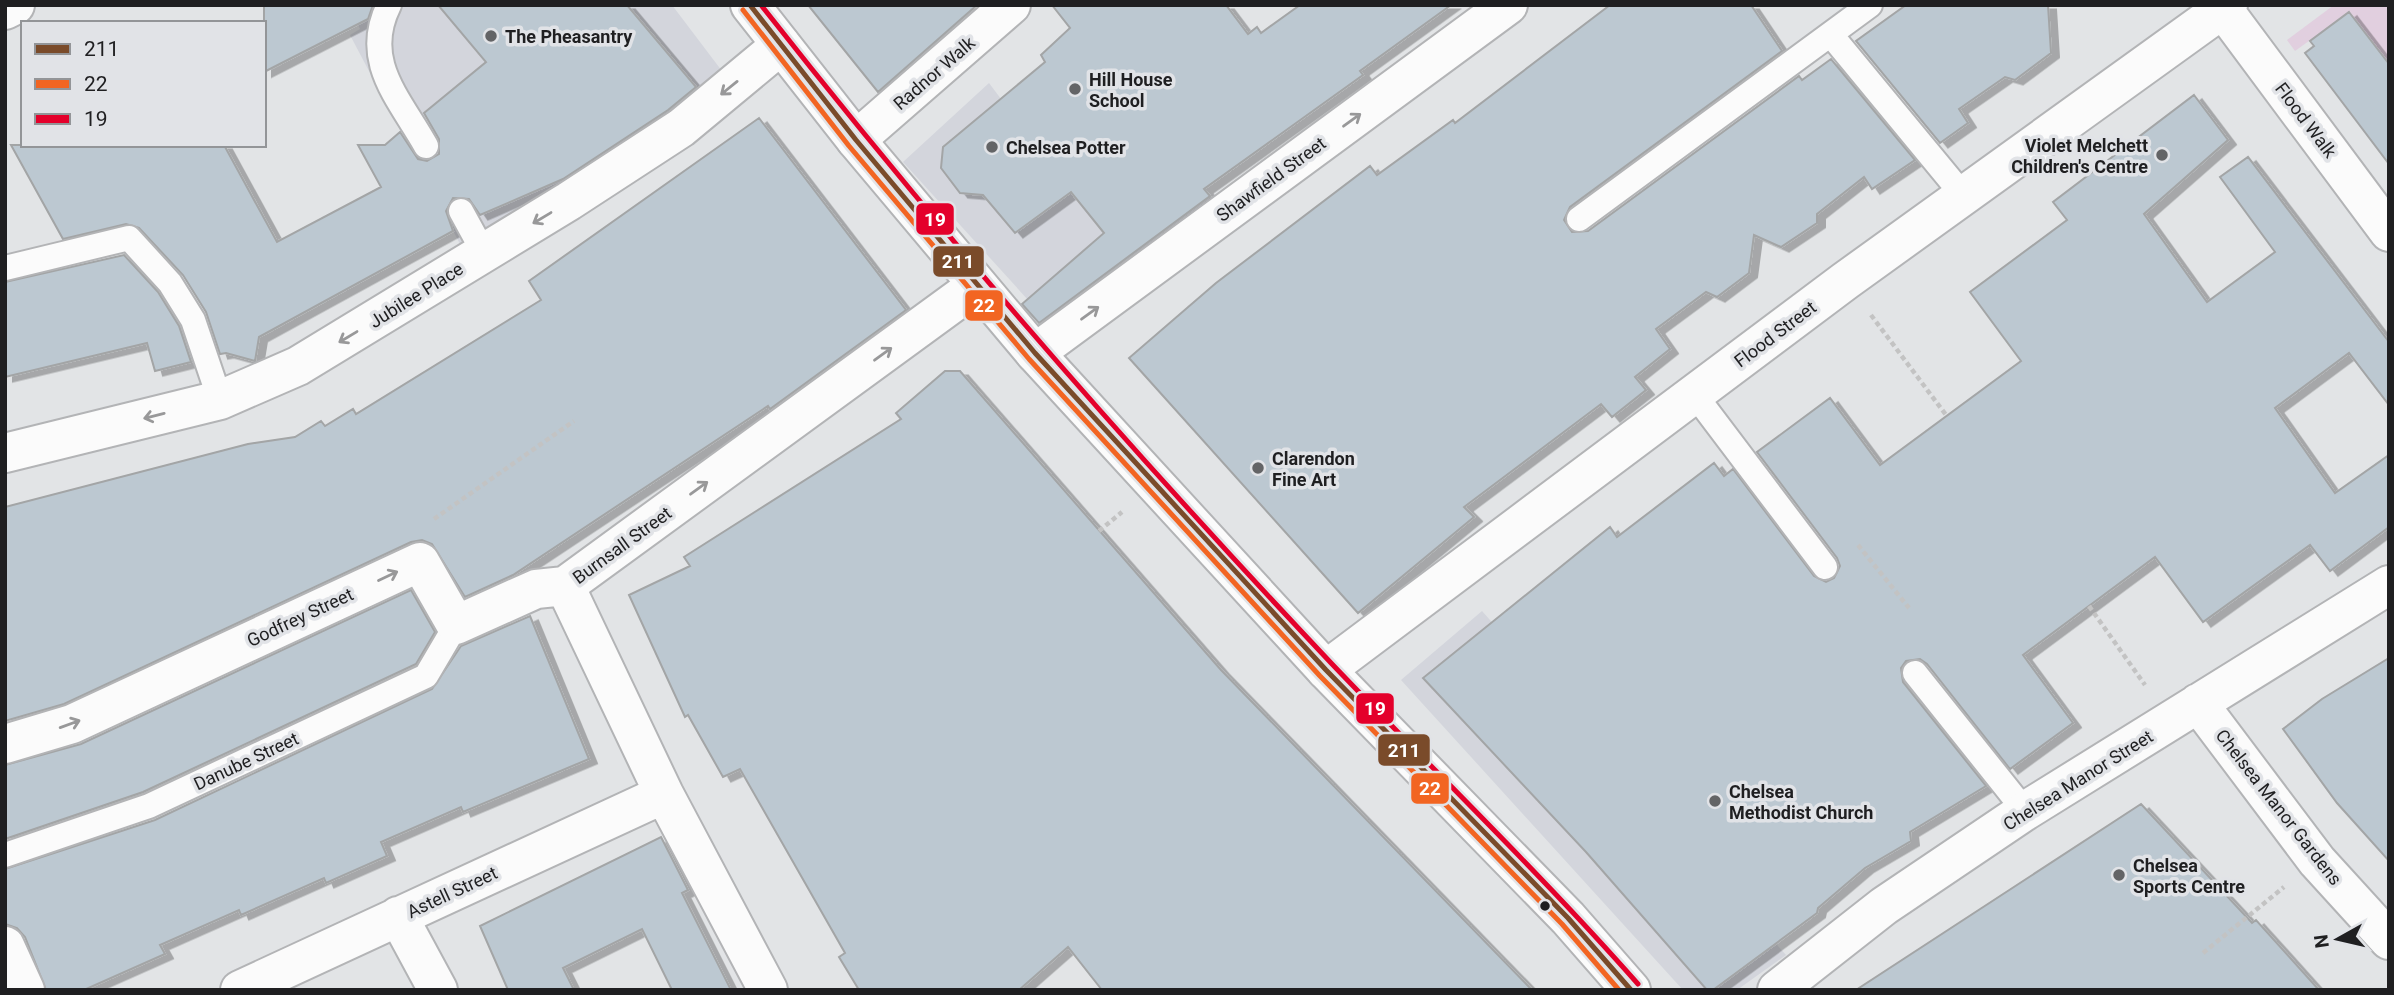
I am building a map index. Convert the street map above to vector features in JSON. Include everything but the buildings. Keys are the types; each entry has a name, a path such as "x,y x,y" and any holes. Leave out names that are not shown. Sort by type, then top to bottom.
{"street":[{"path":"5,10 15,5"},
{"path":"750,5 856,140 1035,353 1326,670 1568,918 1631,990"},
{"name":"Radnor Walk","path":"856,140 1011,5"},
{"name":"Shawfield Street","path":"1035,353 1508,5"},
{"name":"Flood Street","path":"1326,670 1845,281 2225,7"},
{"name":"Flood Walk","path":"2225,7 2389,232"},
{"name":"Jubilee Place","path":"5,453 220,400 298,366 484,253 681,128 781,45"},
{"name":"Burnsall Street","path":"768,990 664,794 565,586 976,286"},
{"path":"419,562 456,625 536,589 565,586"},
{"name":"Godfrey Street","path":"5,744 72,724 419,562"},
{"name":"Chelsea Manor Street","path":"1777,990 1884,906 2025,811 2389,585"},
{"name":"Chelsea Manor Gardens","path":"2185,713 2389,940"},
{"name":"Astell Street","path":"240,990 664,794"},
{"path":"398,916 438,990"},
{"path":"5,946 24,990"}],"lane":[{"path":"389,5 377,32 382,68 426,146"},
{"path":"1579,219 1870,5"},
{"path":"1830,35 1963,195"},
{"path":"461,211 484,253"},
{"path":"5,268 130,238 170,283 193,320 220,400"},
{"path":"1695,396 1825,567"},
{"name":"Danube Street","path":"5,855 149,806 426,676 456,625"},
{"path":"1915,673 2025,811"}],"path":[{"path":"1845,281 1946,415"},
{"path":"419,562 406,537 574,421"},
{"path":"1099,531 1123,511"},
{"path":"1825,567 1856,542 1909,608"},
{"path":"2089,606 2185,713"},
{"path":"2203,953 2317,860"}],"shaded area":[{"path":"348,5 672,5 725,75 602,170 460,244 350,35 360,29"},
{"path":"1076,5 1218,207 1058,333 903,162 989,83 1001,99 1046,64 1041,55 1069,28 1062,18"},
{"path":"2334,5 2389,5 2389,64 2349,12 2295,51 2287,40"},
{"path":"1482,611 1786,955 1737,990 1683,990 1401,680"}],"transit line":[{"name":"211","path":"750,5 856,140 1035,353 1326,670 1568,918 1631,990"},
{"name":"19","path":"761,5 898,175 1111,423 1332,664 1525,862 1638,984"},
{"name":"22","path":"743,10 849,146 1029,359 1320,676 1562,924 1619,990"}],"place":[{"name":"The Pheasantry","path":"491,36"},
{"name":"Hill House School","path":"1075,89"},
{"name":"Chelsea Potter","path":"992,147"},
{"name":"Violet Melchett Children's Centre","path":"2162,155"},
{"name":"Clarendon Fine Art","path":"1258,468"},
{"name":"Chelsea Methodist Church","path":"1715,801"},
{"name":"Chelsea Sports Centre","path":"2119,875"}]}
